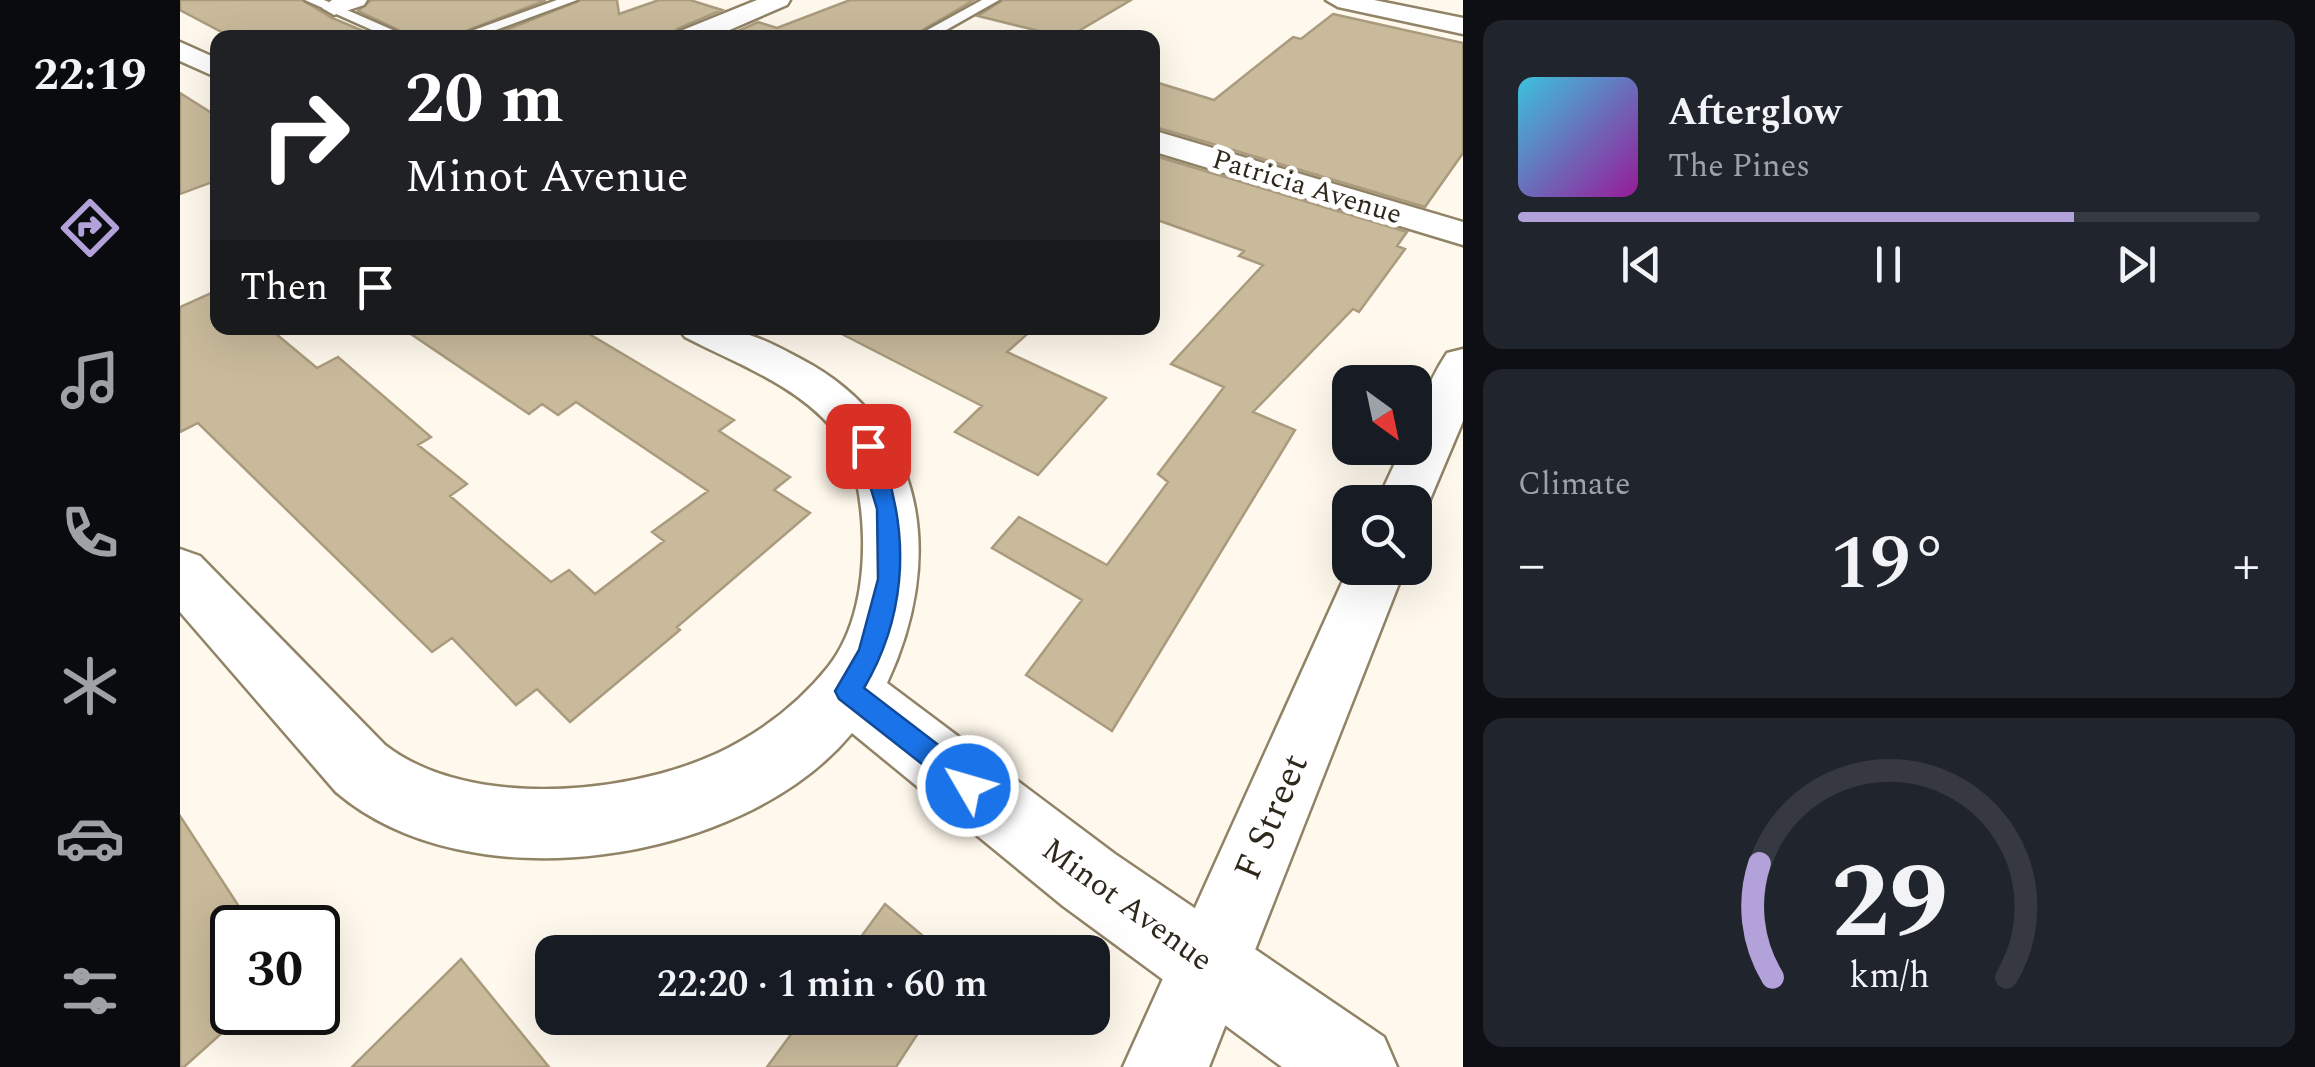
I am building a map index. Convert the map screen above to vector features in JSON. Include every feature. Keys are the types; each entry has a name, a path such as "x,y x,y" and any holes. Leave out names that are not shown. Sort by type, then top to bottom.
{"street":[{"path":"706,30 778,0"},
{"path":"1338,0 1462,26"},
{"path":"180,50 210,66"},
{"name":"Patricia Avenue","path":"1160,142 1462,234"},
{"path":"180,572 364,776 420,804 502,824 556,826 611,820 716,789 805,735 848,691 870,654 890,579 888,509 874,461 852,418 826,395 713,335"},
{"path":"1411,485 1462,363"},
{"name":"F Street","path":"1166,1067 1370,585"},
{"name":"Minot Avenue","path":"848,691 1088,880 1354,1067"}],"lane":[{"path":"482,30 570,0"},
{"path":"935,30 992,0"},
{"path":"334,3 388,30"}],"building":[{"path":"180,0 302,0 361,30 218,30 180,10"},
{"path":"371,0 546,0 469,30 398,30 358,11"},
{"path":"581,0 617,0 619,14 659,0 690,0 722,10 676,30 506,30"},
{"path":"850,0 974,0 923,30 740,30 758,22 777,28"},
{"path":"1003,0 1131,0 1080,30 1035,30 978,16"},
{"path":"1333,14 1463,43 1463,153 1425,207 1160,128 1160,83 1214,100 1293,37 1301,39"},
{"path":"180,93 210,112 210,183 180,194"},
{"path":"1160,157 1407,232 1397,246 1405,249 1359,312 1353,309 1253,412 1295,430 1112,731 1026,675 1082,600 992,548 1019,517 1107,565 1168,482 1158,474 1224,387 1171,364 1263,265 1239,256 1244,251 1160,221"},
{"path":"210,294 210,335 277,335 317,368 338,357 431,437 418,445 467,484 450,496 551,582 569,570 595,594 664,541 652,532 708,491 576,402 558,415 542,404 529,414 412,335 591,335 734,420 719,431 790,477 774,490 810,513 570,722 537,689 516,705 452,638 432,652 198,423 180,432 180,307"},
{"path":"844,335 1026,335 1007,352 1106,398 1038,475 955,432 982,406"},
{"path":"180,816 238,905 210,905 210,1035 220,1035 180,1067"},
{"path":"885,904 922,935 862,935"},
{"path":"461,959 549,1067 352,1067"},
{"path":"791,1035 917,1035 896,1067 767,1067"}],"route":[{"path":"868,446 888,509 890,579 870,654 848,691 968,786"}]}
